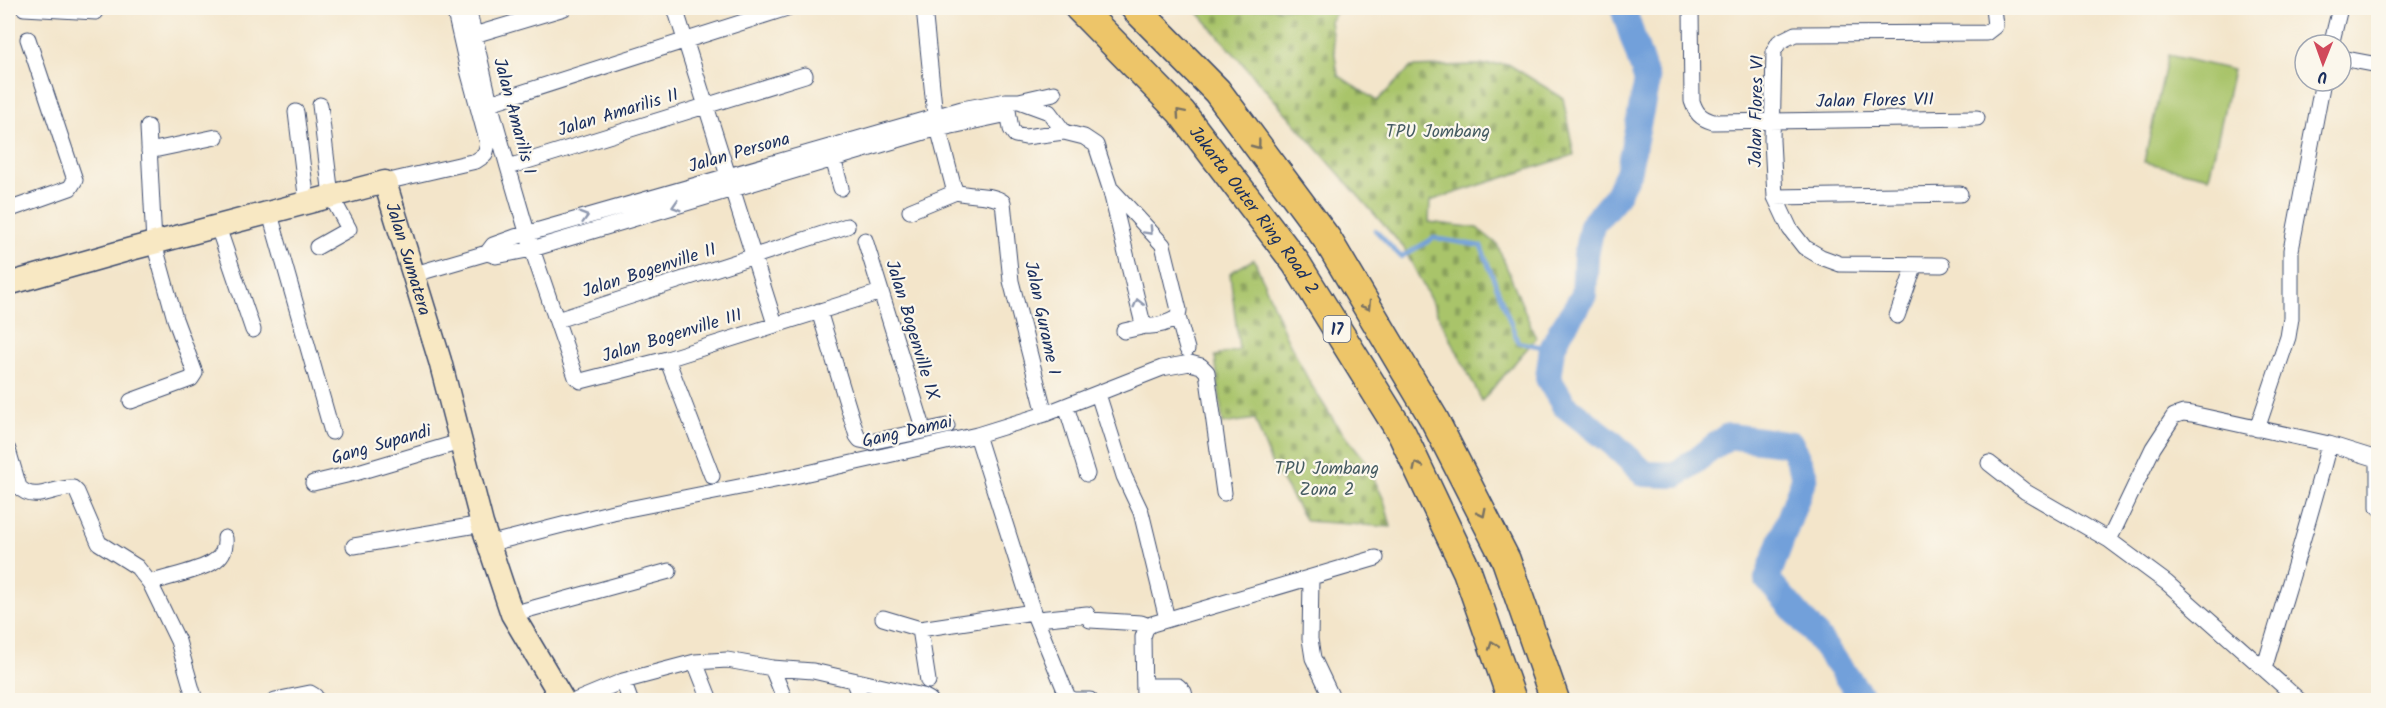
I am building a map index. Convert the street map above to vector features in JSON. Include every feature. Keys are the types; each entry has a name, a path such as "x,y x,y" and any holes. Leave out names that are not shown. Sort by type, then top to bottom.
{"highway":[{"name":"Jakarta Outer Ring Road 2","path":"1079,8 1181,112 1302,273 1402,434 1467,571 1512,700"},
{"name":"17","path":"1135,8 1217,91 1333,249 1434,418 1506,560 1555,700"}],"street":[{"path":"24,8 96,12"},
{"path":"385,182 476,161 485,155 488,144 454,8"},
{"name":"Jalan Amarilis I","path":"468,8 490,103 532,249 576,376 581,381"},
{"path":"474,35 564,8"},
{"path":"675,8 775,324"},
{"path":"490,103 787,8"},
{"path":"910,211 956,192 936,122 924,8"},
{"name":"Jalan Flores VII","path":"1691,8 1692,101 1696,112 1704,119 1713,122 1977,118"},
{"name":"Jalan Flores VI","path":"1942,265 1840,264 1804,247 1790,229 1775,197 1772,140 1774,51 1783,38 1795,34 1986,33 1991,31 1996,21 1993,8"},
{"path":"2334,33 2340,8"},
{"path":"8,210 70,188 75,180 28,39"},
{"path":"2353,60 2379,65"},
{"name":"Jalan Amarilis II","path":"508,167 805,75"},
{"name":"Jalan Persona","path":"487,253 493,245 528,233 730,182 936,122 1054,93"},
{"path":"2257,429 2288,337 2291,318 2291,250 2321,93"},
{"path":"317,247 349,229 331,196 320,105"},
{"path":"1064,132 1049,112 1011,105 1011,129 1015,135 1025,137 1064,132 1084,137 1096,145 1110,188 1142,320 1146,326"},
{"path":"296,112 307,203"},
{"path":"131,401 191,379 195,373 175,319 154,243 148,127"},
{"path":"149,152 216,137"},
{"path":"831,153 842,188"},
{"name":"Jalan Sumatera","path":"8,284 385,182 415,274 485,534 512,614 563,700"},
{"name":"Jalan Persona","path":"415,274 487,253 496,256 532,249 730,182"},
{"path":"1110,188 1162,246 1187,349"},
{"name":"Jalan Gurame I","path":"956,192 998,198 1003,202 1011,281 1045,414"},
{"path":"1775,197 1960,194"},
{"path":"270,214 332,432"},
{"name":"Jalan Bogenville II","path":"557,320 847,226"},
{"path":"218,227 253,330"},
{"name":"Jalan Bogenville IX","path":"864,240 921,421 917,430"},
{"path":"1897,316 1915,265"},
{"name":"Jalan Bogenville III","path":"581,381 668,359 881,292"},
{"path":"819,311 857,436 865,442 870,442 917,430 946,426"},
{"path":"1124,331 1146,326 1152,327 1178,317"},
{"path":"668,359 712,476"},
{"name":"Gang Damai","path":"354,546 485,534 613,512 790,477 977,435 1045,414 1162,368 1190,363 1201,366 1207,372 1224,493"},
{"path":"1098,394 1124,476 1141,512 1167,619"},
{"path":"1066,406 1087,474"},
{"path":"2109,540 2153,448 2174,417 2183,413 2329,444 2378,458 2379,507"},
{"path":"977,435 1036,615 1068,697 1074,700 1090,700"},
{"name":"Gang Supandi","path":"312,483 355,473 460,442"},
{"path":"2264,669 2299,546 2315,501 2329,444"},
{"path":"8,450 19,487 37,495 73,488 77,492 99,543 137,567 150,583 178,641 195,700"},
{"path":"1989,462 2026,492 2109,540 2167,583 2299,700"},
{"path":"150,583 213,562 224,550 225,538"},
{"path":"1186,700 1184,692 1178,686 1142,693 1143,637 1149,626 1376,558"},
{"path":"512,614 669,571"},
{"path":"1311,578 1310,639 1313,658 1333,700"},
{"path":"883,618 920,629 1036,615 1087,614 1090,620 1141,623 1149,626"},
{"path":"920,629 928,681"},
{"path":"577,700 623,681 695,662 727,660 772,668 813,671 923,696 930,700"},
{"path":"695,662 710,700"},
{"path":"772,668 785,700"},
{"path":"853,680 861,700"},
{"path":"623,681 630,700"},
{"path":"275,700 310,693 315,696 316,700"}],"green space":[{"name":"TPU Jombang","path":"1194,8 1340,8 1330,21 1338,75 1377,101 1411,67 1508,64 1563,98 1574,155 1430,201 1429,222 1477,228 1497,244 1536,338 1482,401 1404,248"},
{"path":"2168,55 2233,70 2209,177 2144,162"},
{"name":"TPU Jombang Zona 2","path":"1254,259 1286,336 1310,383 1336,424 1365,460 1384,500 1391,527 1306,521 1270,461 1255,419 1223,424 1215,356 1239,350 1230,273"}],"waterway":[{"path":"1623,8 1647,81 1628,173 1615,198 1592,225 1586,255 1584,295 1552,349 1548,378 1564,405 1610,441 1645,474 1676,475 1728,436 1791,444 1805,476 1767,579 1815,634 1864,700"},
{"path":"1375,230 1401,257 1434,238 1481,246 1518,342 1552,349"}]}
